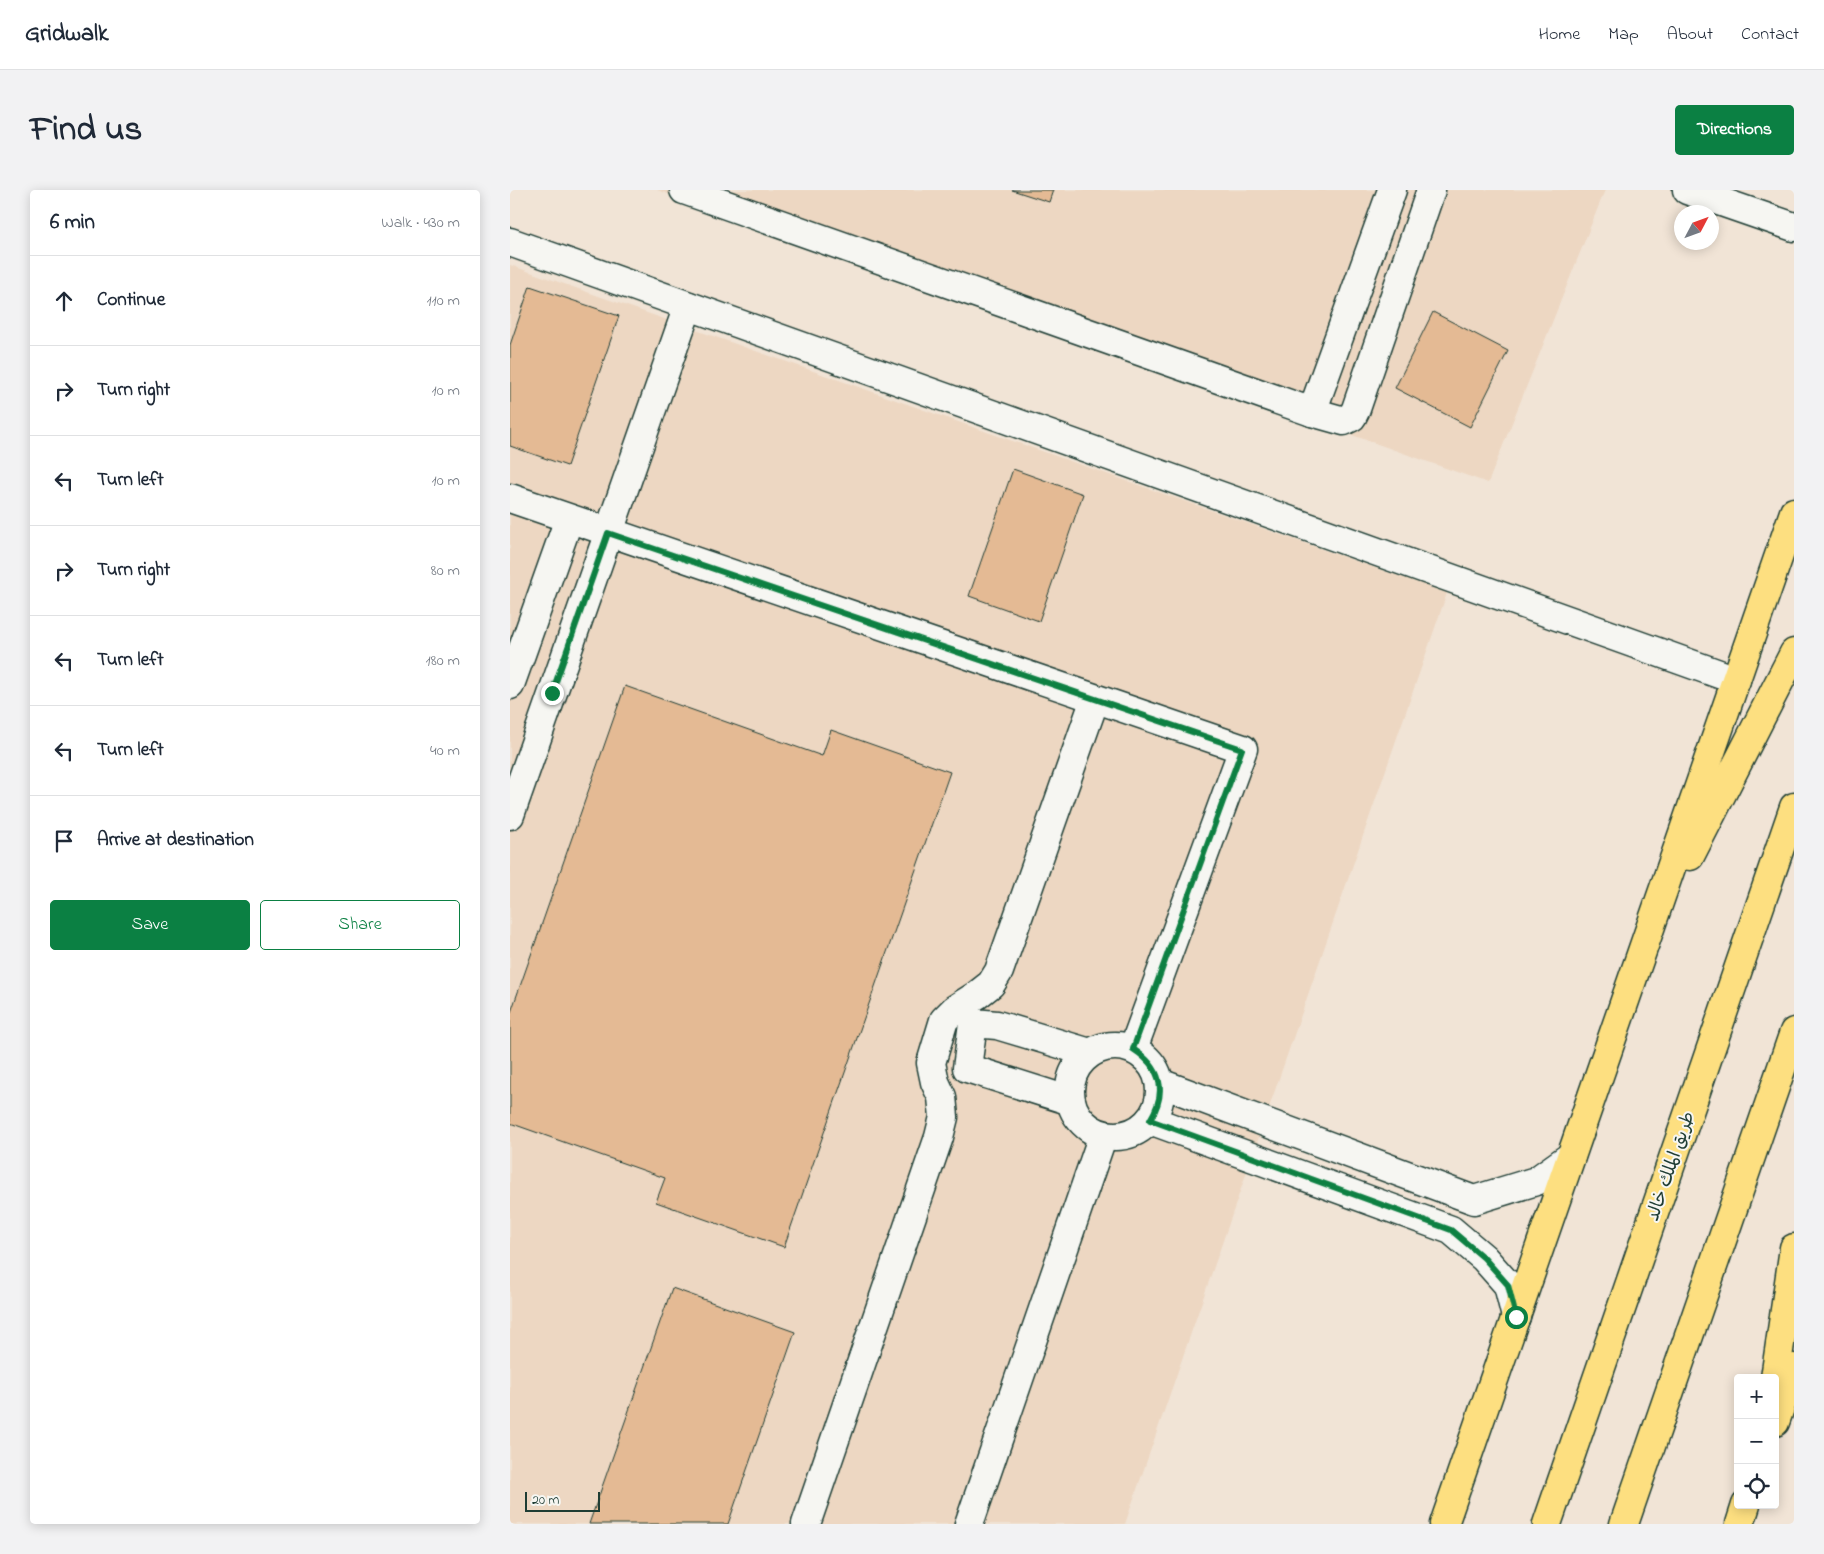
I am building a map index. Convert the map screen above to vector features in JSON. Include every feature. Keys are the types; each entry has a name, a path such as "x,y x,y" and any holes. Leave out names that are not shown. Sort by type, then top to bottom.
{"main road":[{"path":"1444,1524 1794,512"},
{"path":"1644,946 1794,653"},
{"name":"طريق الملك خالد","path":"1547,1524 1794,808"},
{"path":"1624,1524 1794,1032"},
{"path":"1776,1374 1794,1248"},
{"path":"1776,1419 1794,1368"},
{"path":"1740,1524 1745,1509"}],"street":[{"path":"684,190 1312,412 1344,421 1352,417 1356,409 1431,190"},
{"path":"1312,412 1392,190"},
{"path":"1687,190 1794,227"},
{"path":"510,242 1736,680"},
{"path":"510,815 688,306"},
{"path":"510,498 1242,749 1133,1049"},
{"path":"552,693 511,681 569,519"},
{"path":"806,1524 939,1137 944,1117 942,1097 935,1082 931,1062 944,1020 955,1009 978,995 991,984 999,971 1095,699"},
{"path":"1071,1101 966,1068 973,1024 997,1025 1090,1053"},
{"path":"1118,1046 1133,1049 1146,1057 1155,1069 1160,1083 1157,1109 1150,1120 1140,1129 1116,1137 1103,1135 1083,1123 1075,1113 1071,1101 1070,1088 1072,1074 1079,1063 1090,1053 1103,1047 1118,1046"},
{"path":"1160,1083 1474,1200 1536,1181 1571,1156"},
{"path":"1150,1120 1451,1230 1484,1258 1508,1285 1516,1317"},
{"path":"969,1524 1103,1135"}],"shaded area":[{"path":"657,190 1605,190 1488,483"},
{"path":"510,265 1447,593 1125,1524 510,1524"}],"building":[{"path":"1012,190 1053,190 1049,202"},
{"path":"530,286 619,316 567,466 510,446 510,345"},
{"path":"1433,312 1508,351 1470,427 1395,388"},
{"path":"1013,469 1083,494 1039,621 969,596"},
{"path":"625,686 822,756 831,730 950,772 784,1247 656,1202 665,1178 510,1123 510,1015"},
{"path":"672,1288 795,1332 728,1524 589,1524"}],"route":[{"path":"552,693 608,533 1242,749 1133,1049 1146,1057 1155,1069 1160,1083 1157,1109 1150,1120 1451,1230 1484,1258 1508,1285 1516,1317"}]}
